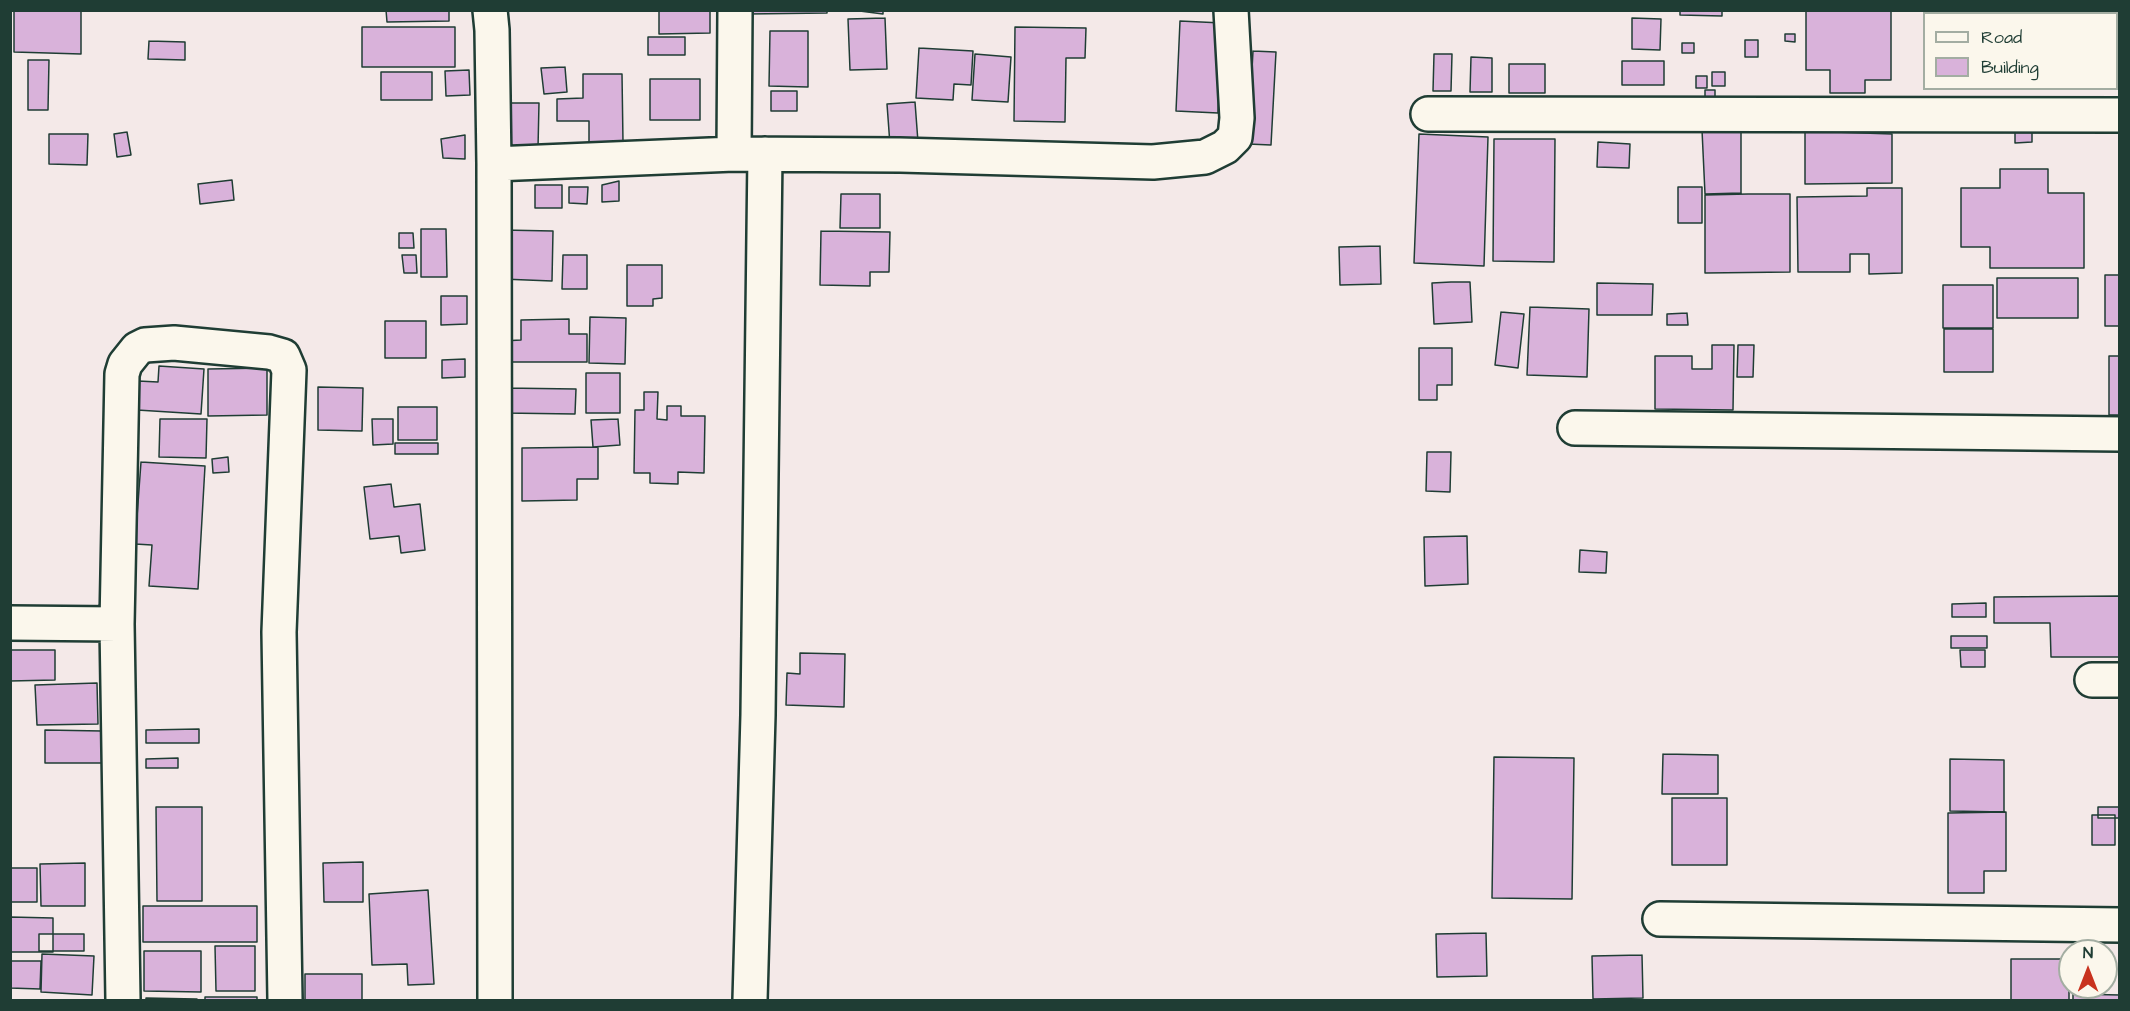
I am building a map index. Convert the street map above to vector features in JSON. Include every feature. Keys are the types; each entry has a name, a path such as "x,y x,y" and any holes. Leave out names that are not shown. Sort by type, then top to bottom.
{"street":[{"path":"490,10 494,164 495,1000"},
{"path":"735,10 750,154 758,716 750,1000"},
{"path":"494,164 750,154 911,155 1153,162 1205,157 1225,147 1235,136 1237,118 1232,10"},
{"path":"1428,114 2120,115"},
{"path":"123,1000 117,624 120,410 125,364 136,349 145,345 174,344 269,352 283,356 290,370 279,632 285,1000"},
{"path":"1575,428 2120,434"},
{"path":"10,623 117,624"},
{"path":"1660,919 2120,925"}],"building":[{"path":"14,10 81,10 81,54 14,52"},
{"path":"386,10 449,10 449,21 387,22"},
{"path":"659,10 710,10 710,33 659,34"},
{"path":"747,10 827,10 827,13 747,14"},
{"path":"852,10 883,10 883,14"},
{"path":"1680,10 1722,10 1722,16 1680,15"},
{"path":"1806,10 1891,10 1891,80 1865,80 1865,93 1830,93 1830,70 1806,70"},
{"path":"885,18 887,69 850,70 848,19"},
{"path":"1632,18 1661,19 1660,50 1632,49"},
{"path":"1180,21 1222,23 1218,113 1176,111"},
{"path":"362,27 455,27 455,67 362,67"},
{"path":"1015,27 1086,28 1085,58 1066,58 1065,122 1014,121"},
{"path":"770,31 808,31 808,87 769,86"},
{"path":"1785,34 1795,34 1795,42 1785,41"},
{"path":"648,37 685,37 685,55 648,55"},
{"path":"1745,40 1758,40 1758,57 1745,57"},
{"path":"149,41 185,42 185,60 148,59"},
{"path":"1682,43 1694,43 1694,53 1682,53"},
{"path":"919,48 973,51 971,85 954,84 953,100 916,98"},
{"path":"1253,51 1276,52 1271,145 1248,144"},
{"path":"975,54 1011,57 1008,102 972,100"},
{"path":"1434,54 1452,54 1451,91 1433,91"},
{"path":"1471,57 1492,58 1492,92 1470,92"},
{"path":"28,60 49,60 48,110 28,110"},
{"path":"1622,61 1664,61 1664,85 1622,85"},
{"path":"1509,64 1545,64 1545,93 1509,93"},
{"path":"565,67 567,92 544,94 541,68"},
{"path":"469,70 470,95 446,96 445,71"},
{"path":"381,72 432,72 432,100 381,100"},
{"path":"1712,72 1725,72 1725,86 1712,86"},
{"path":"583,74 622,74 623,142 589,143 589,121 557,121 557,99 583,98"},
{"path":"1696,76 1707,76 1707,88 1696,88"},
{"path":"650,79 700,79 700,120 650,120"},
{"path":"1705,90 1715,90 1715,99 1705,99"},
{"path":"771,91 797,91 797,111 771,111"},
{"path":"915,102 918,142 890,145 887,104"},
{"path":"506,103 539,103 538,148 505,148"},
{"path":"2015,127 2032,127 2032,142 2015,143"},
{"path":"1702,130 1741,130 1741,193 1705,194"},
{"path":"1805,131 1892,134 1892,183 1805,184"},
{"path":"127,132 131,155 117,157 114,134"},
{"path":"49,134 88,134 87,165 49,164"},
{"path":"1419,134 1488,137 1484,266 1414,263"},
{"path":"465,135 465,159 443,158 441,139"},
{"path":"1494,139 1555,139 1554,262 1493,261"},
{"path":"1598,142 1630,144 1629,168 1597,167"},
{"path":"2000,169 2048,169 2048,193 2084,193 2084,268 1990,268 1990,247 1961,247 1961,188 2000,188"},
{"path":"232,180 234,200 200,204 198,184"},
{"path":"619,181 619,201 602,202 602,185"},
{"path":"535,185 562,185 562,208 535,208"},
{"path":"569,187 588,187 587,204 569,203"},
{"path":"1678,187 1702,187 1702,223 1678,223"},
{"path":"1867,188 1902,188 1902,273 1869,274 1869,254 1850,254 1850,272 1798,272 1797,197 1867,196"},
{"path":"841,194 880,194 880,228 840,228"},
{"path":"1790,194 1790,272 1705,273 1705,195"},
{"path":"421,229 446,229 447,277 421,277"},
{"path":"502,230 553,231 552,281 502,279"},
{"path":"821,231 890,232 889,272 870,272 870,286 820,285"},
{"path":"399,233 413,233 414,248 399,248"},
{"path":"1380,246 1381,284 1340,285 1339,247"},
{"path":"402,255 416,255 417,273 404,273"},
{"path":"563,255 587,255 587,289 562,289"},
{"path":"627,265 662,265 662,298 653,299 653,306 627,306"},
{"path":"2105,275 2120,275 2120,326 2105,326"},
{"path":"1997,278 2078,278 2078,318 1997,318"},
{"path":"1470,282 1472,322 1434,324 1432,283"},
{"path":"1597,283 1653,284 1652,315 1597,315"},
{"path":"1943,285 1993,285 1993,328 1943,328"},
{"path":"441,296 467,296 467,324 441,325"},
{"path":"1530,307 1589,309 1587,377 1527,375"},
{"path":"1501,312 1524,314 1518,368 1495,365"},
{"path":"1687,313 1688,325 1667,325 1667,314"},
{"path":"590,317 626,318 625,364 589,363"},
{"path":"569,319 569,334 587,334 587,362 502,362 502,341 521,340 521,320"},
{"path":"385,321 426,321 426,358 385,358"},
{"path":"1944,329 1993,329 1993,372 1944,372"},
{"path":"1712,345 1734,345 1733,410 1655,409 1655,356 1692,356 1692,369 1712,369"},
{"path":"1738,345 1754,345 1753,377 1737,377"},
{"path":"1419,348 1452,348 1452,385 1437,385 1437,400 1419,400"},
{"path":"2109,356 2120,356 2120,415 2109,415"},
{"path":"465,359 465,377 442,378 442,360"},
{"path":"159,366 204,369 201,414 137,410 138,381 158,382"},
{"path":"267,368 267,415 208,416 208,369"},
{"path":"586,373 620,373 620,413 586,413"},
{"path":"318,387 363,388 362,431 318,430"},
{"path":"504,388 576,389 575,414 503,413"},
{"path":"644,392 658,392 657,419 667,420 667,406 681,406 681,416 705,416 704,473 678,472 678,484 650,483 650,473 634,473 635,410 644,410"},
{"path":"398,407 437,407 437,440 398,440"},
{"path":"160,419 207,419 206,458 159,457"},
{"path":"372,419 393,419 393,444 373,445"},
{"path":"618,419 620,445 593,447 591,420"},
{"path":"395,443 438,443 438,454 395,454"},
{"path":"598,447 598,479 577,479 577,500 522,501 522,448"},
{"path":"1427,452 1451,452 1450,492 1426,491"},
{"path":"228,457 229,472 213,473 212,459"},
{"path":"141,462 205,466 198,589 149,586 152,545 135,544"},
{"path":"391,484 394,507 420,504 425,550 401,553 399,536 370,539 364,487"},
{"path":"1467,536 1468,584 1425,586 1424,537"},
{"path":"1580,550 1607,552 1606,573 1579,572"},
{"path":"2120,596 2120,657 2051,657 2050,623 1994,623 1994,597"},
{"path":"1986,603 1986,617 1952,617 1952,604"},
{"path":"1951,636 1987,636 1987,648 1951,648"},
{"path":"10,650 55,650 55,680 10,681"},
{"path":"1960,650 1985,650 1985,667 1961,667"},
{"path":"800,653 845,654 844,707 786,705 787,673 800,674"},
{"path":"97,683 98,724 37,725 35,685"},
{"path":"199,729 199,743 146,743 146,730"},
{"path":"45,730 102,731 102,763 45,763"},
{"path":"1663,754 1718,755 1718,794 1662,794"},
{"path":"1494,757 1574,758 1572,899 1492,898"},
{"path":"178,758 178,768 146,768 146,759"},
{"path":"1950,759 2004,760 2004,812 1950,811"},
{"path":"1672,798 1727,798 1727,865 1672,865"},
{"path":"156,807 202,807 202,901 157,901"},
{"path":"2098,807 2120,807 2120,818 2098,818"},
{"path":"2006,812 2006,871 1984,871 1984,893 1948,893 1948,813"},
{"path":"2092,815 2115,815 2115,845 2092,845"},
{"path":"363,862 363,902 324,902 323,863"},
{"path":"85,863 85,906 41,906 40,864"},
{"path":"10,868 37,868 37,902 10,902"},
{"path":"428,890 434,984 408,985 407,964 372,965 369,894"},
{"path":"143,906 257,906 257,942 143,942"},
{"path":"10,917 53,918 53,952 10,952"},
{"path":"1486,933 1487,976 1437,977 1436,934"},
{"path":"39,934 84,934 84,951 39,951"},
{"path":"215,946 255,946 255,991 216,991"},
{"path":"144,951 201,951 201,992 144,991"},
{"path":"42,954 94,956 92,995 41,992"},
{"path":"1642,955 1643,998 1593,999 1592,956"},
{"path":"2011,959 2058,959 2058,999 2069,1000 2011,1000"},
{"path":"10,961 41,961 40,989 10,988"},
{"path":"305,974 362,974 362,1000 305,1000"},
{"path":"2118,995 2120,995 2120,1000 2073,1000 2118,999"},
{"path":"205,997 257,997 257,1000 205,1000"},
{"path":"146,998 197,999 197,1000 146,1000"}]}
